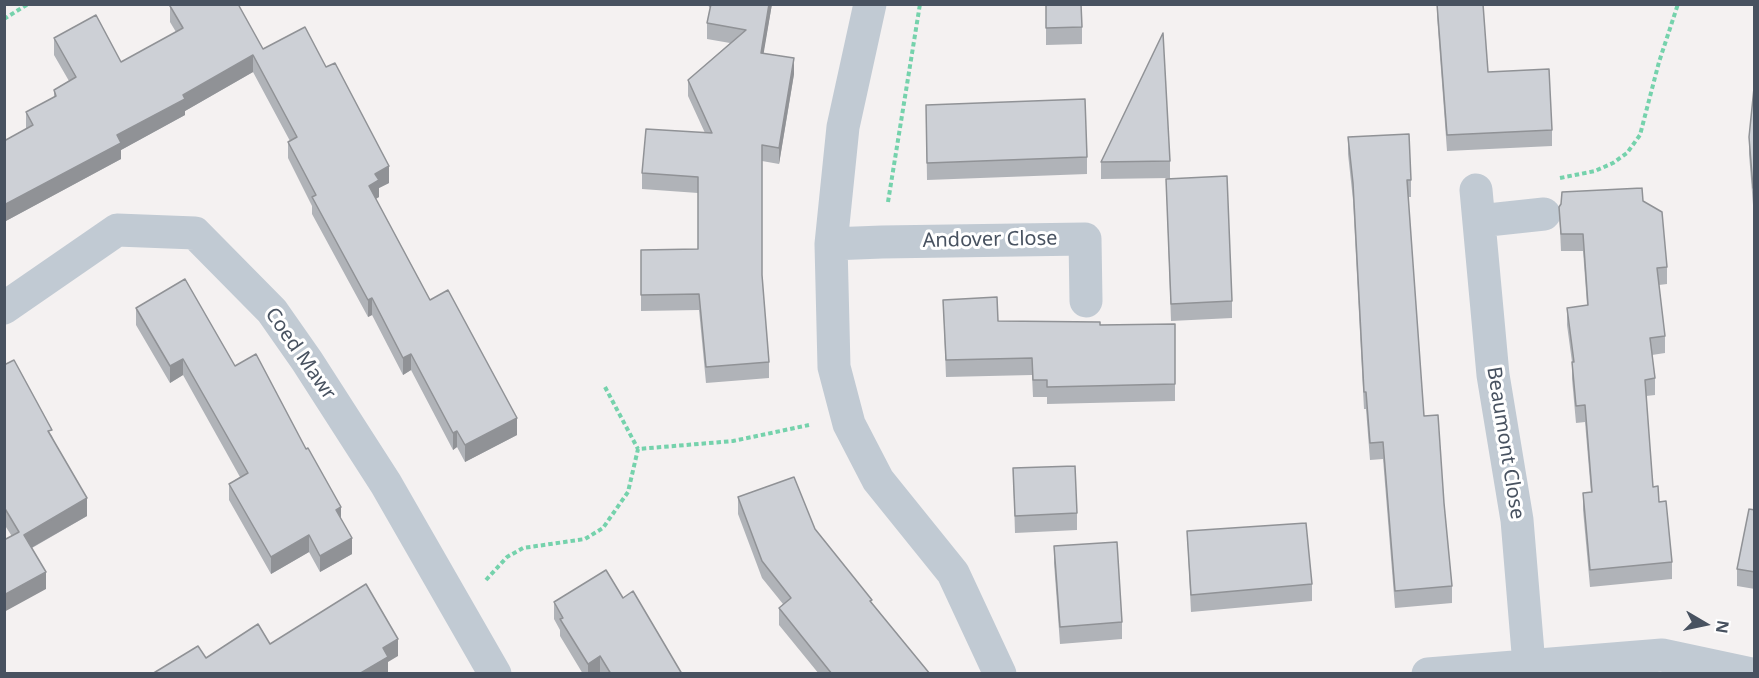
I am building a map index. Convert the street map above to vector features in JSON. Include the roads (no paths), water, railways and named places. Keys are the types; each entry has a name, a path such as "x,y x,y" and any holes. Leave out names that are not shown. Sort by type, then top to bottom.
{"street":[{"path":"870,4 843,127 831,244 834,367 849,424 878,480 952,573 1000,674"},
{"name":"Beaumont Close","path":"1528,665 1517,520 1493,375 1478,206 1544,214"},
{"name":"Coed Mawr","path":"4,308 117,231 195,233 272,311 307,361 386,484 495,674"},
{"name":"Andover Close","path":"831,244 1085,239 1086,301"},
{"path":"1428,674 1662,655 1751,674"}]}
